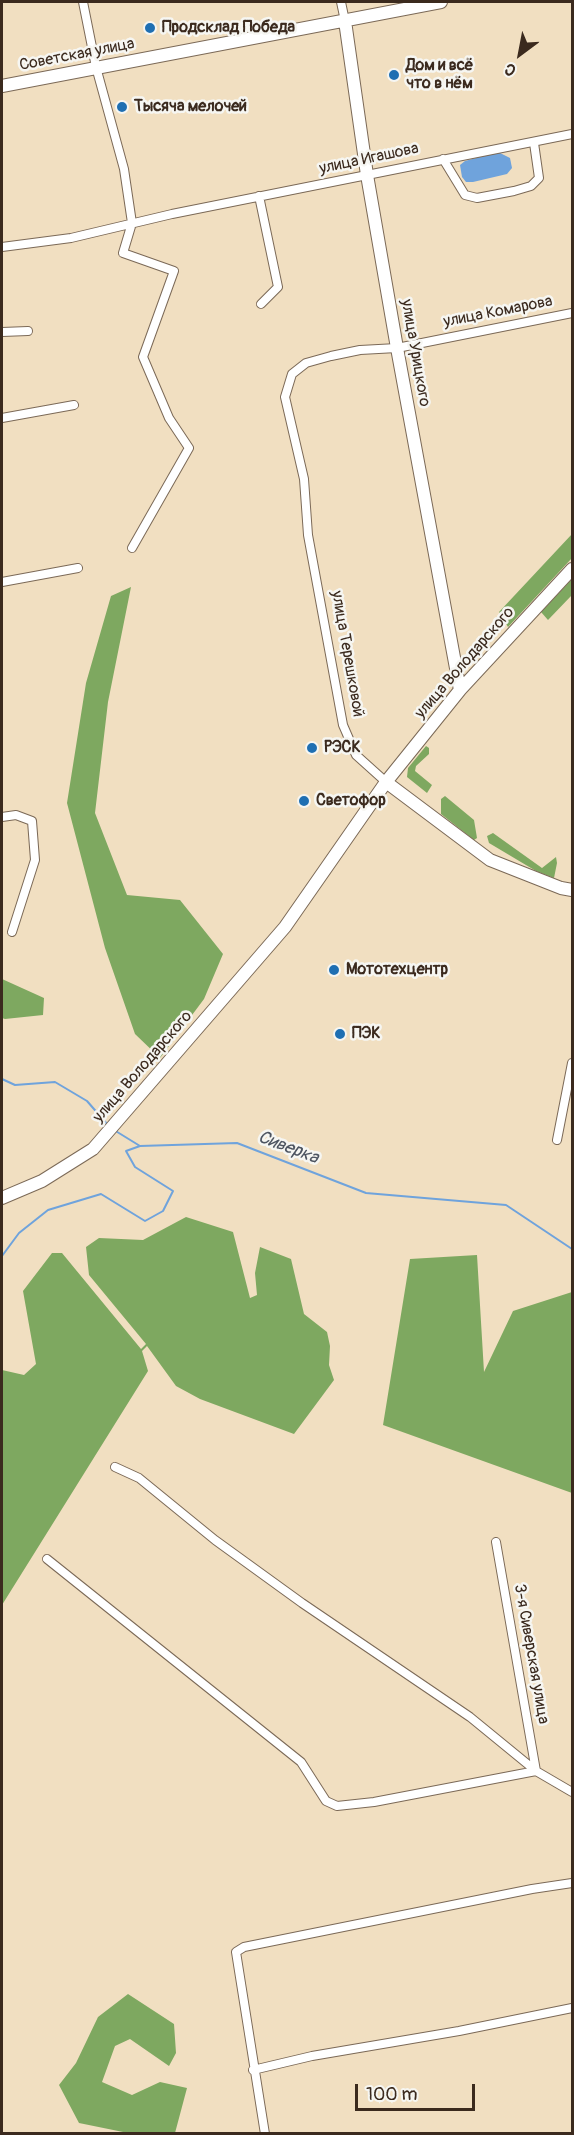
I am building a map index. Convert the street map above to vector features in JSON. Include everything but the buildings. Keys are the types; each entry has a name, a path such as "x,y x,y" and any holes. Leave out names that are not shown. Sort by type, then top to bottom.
{"main road":[{"name":"Советская улица","path":"2,86 441,2"},
{"name":"улица Урицкого","path":"345,21 367,175 460,690"},
{"name":"улица Володарского","path":"2,1198 42,1181 93,1149 285,927 386,782 460,690 573,569"},
{"name":"улица Терешковой","path":"386,782 490,860 561,888 573,890"}],"street":[{"path":"82,2 96,67 124,169 132,223 123,253 174,271 143,357 169,418 189,448 132,548"},
{"path":"341,2 345,21"},
{"name":"улица Игашова","path":"2,247 71,238 172,214 573,134"},
{"path":"443,159 465,195 477,198 531,186 539,178 534,143"},
{"path":"259,196 278,287 261,304"},
{"name":"улица Комарова","path":"292,374 306,363 331,356 360,350 397,348 573,313"},
{"path":"2,332 28,331"},
{"name":"улица Терешковой","path":"292,374 285,397 304,478 308,534 342,725 356,755 386,782"},
{"path":"2,418 74,405"},
{"path":"2,582 78,568"},
{"path":"2,818 16,815 32,821 35,860 12,932"},
{"path":"557,1140 573,1063"},
{"path":"115,1467 139,1478 215,1540 302,1603 470,1717 536,1771 573,1792"},
{"name":"3-я Сиверская улица","path":"496,1542 536,1771"},
{"path":"47,1559 301,1762 326,1801 337,1806 374,1802 536,1771"},
{"path":"265,2133 253,2070 236,1952 244,1947 532,1889 573,1883"},
{"path":"253,2070 312,2056 459,2031 573,2008"}],"green space":[{"path":"572,534 572,558 508,627 499,612"},
{"path":"572,579 572,595 548,620 541,612"},
{"path":"131,587 108,702 95,813 127,895 180,900 223,954 204,999 160,1058 135,1034 105,948 67,803 86,683 111,596"},
{"path":"426,746 429,748 429,754 416,766 415,771 432,785 427,793 407,777 408,768"},
{"path":"445,796 474,820 477,838 474,840 441,814 441,799"},
{"path":"493,833 542,868 556,857 554,878 536,871 489,843 487,836"},
{"path":"2,979 44,998 43,1015 2,1018"},
{"path":"186,1217 233,1232 250,1298 257,1295 255,1273 260,1247 291,1259 304,1314 327,1332 330,1346 329,1365 334,1380 294,1434 200,1399 176,1386 147,1346 142,1351 148,1371 2,1605 2,1370 24,1375 36,1364 23,1291 52,1253 62,1253 141,1349 146,1344 89,1275 86,1247 99,1238 143,1240"},
{"path":"477,1255 484,1372 513,1311 572,1292 572,1493 383,1425 410,1259"},
{"path":"128,1994 174,2024 176,2053 169,2066 130,2039 115,2046 102,2082 132,2095 160,2082 187,2088 175,2133 128,2133 79,2123 59,2085 76,2063 98,2017"}],"water":[{"path":"498,152 510,158 512,168 507,174 466,182 462,177 460,165 465,161"}],"waterway":[{"name":"Сиверка","path":"2,1079 15,1085 55,1082 87,1101 107,1124"},
{"name":"Сиверка","path":"114,1130 140,1146 237,1143 366,1193 506,1205 572,1249"},
{"path":"2,1256 19,1233 48,1210 101,1194 145,1221 163,1211 173,1191 135,1167 126,1151 140,1146"}],"place":[{"name":"Продсклад Победа","path":"150,28"},
{"name":"Дом и всё что в нём","path":"394,75"},
{"name":"Тысяча мелочей","path":"122,107"},
{"name":"РЭСК","path":"312,748"},
{"name":"Светофор","path":"304,801"},
{"name":"Мототехцентр","path":"334,970"},
{"name":"ПЭК","path":"340,1034"}]}
